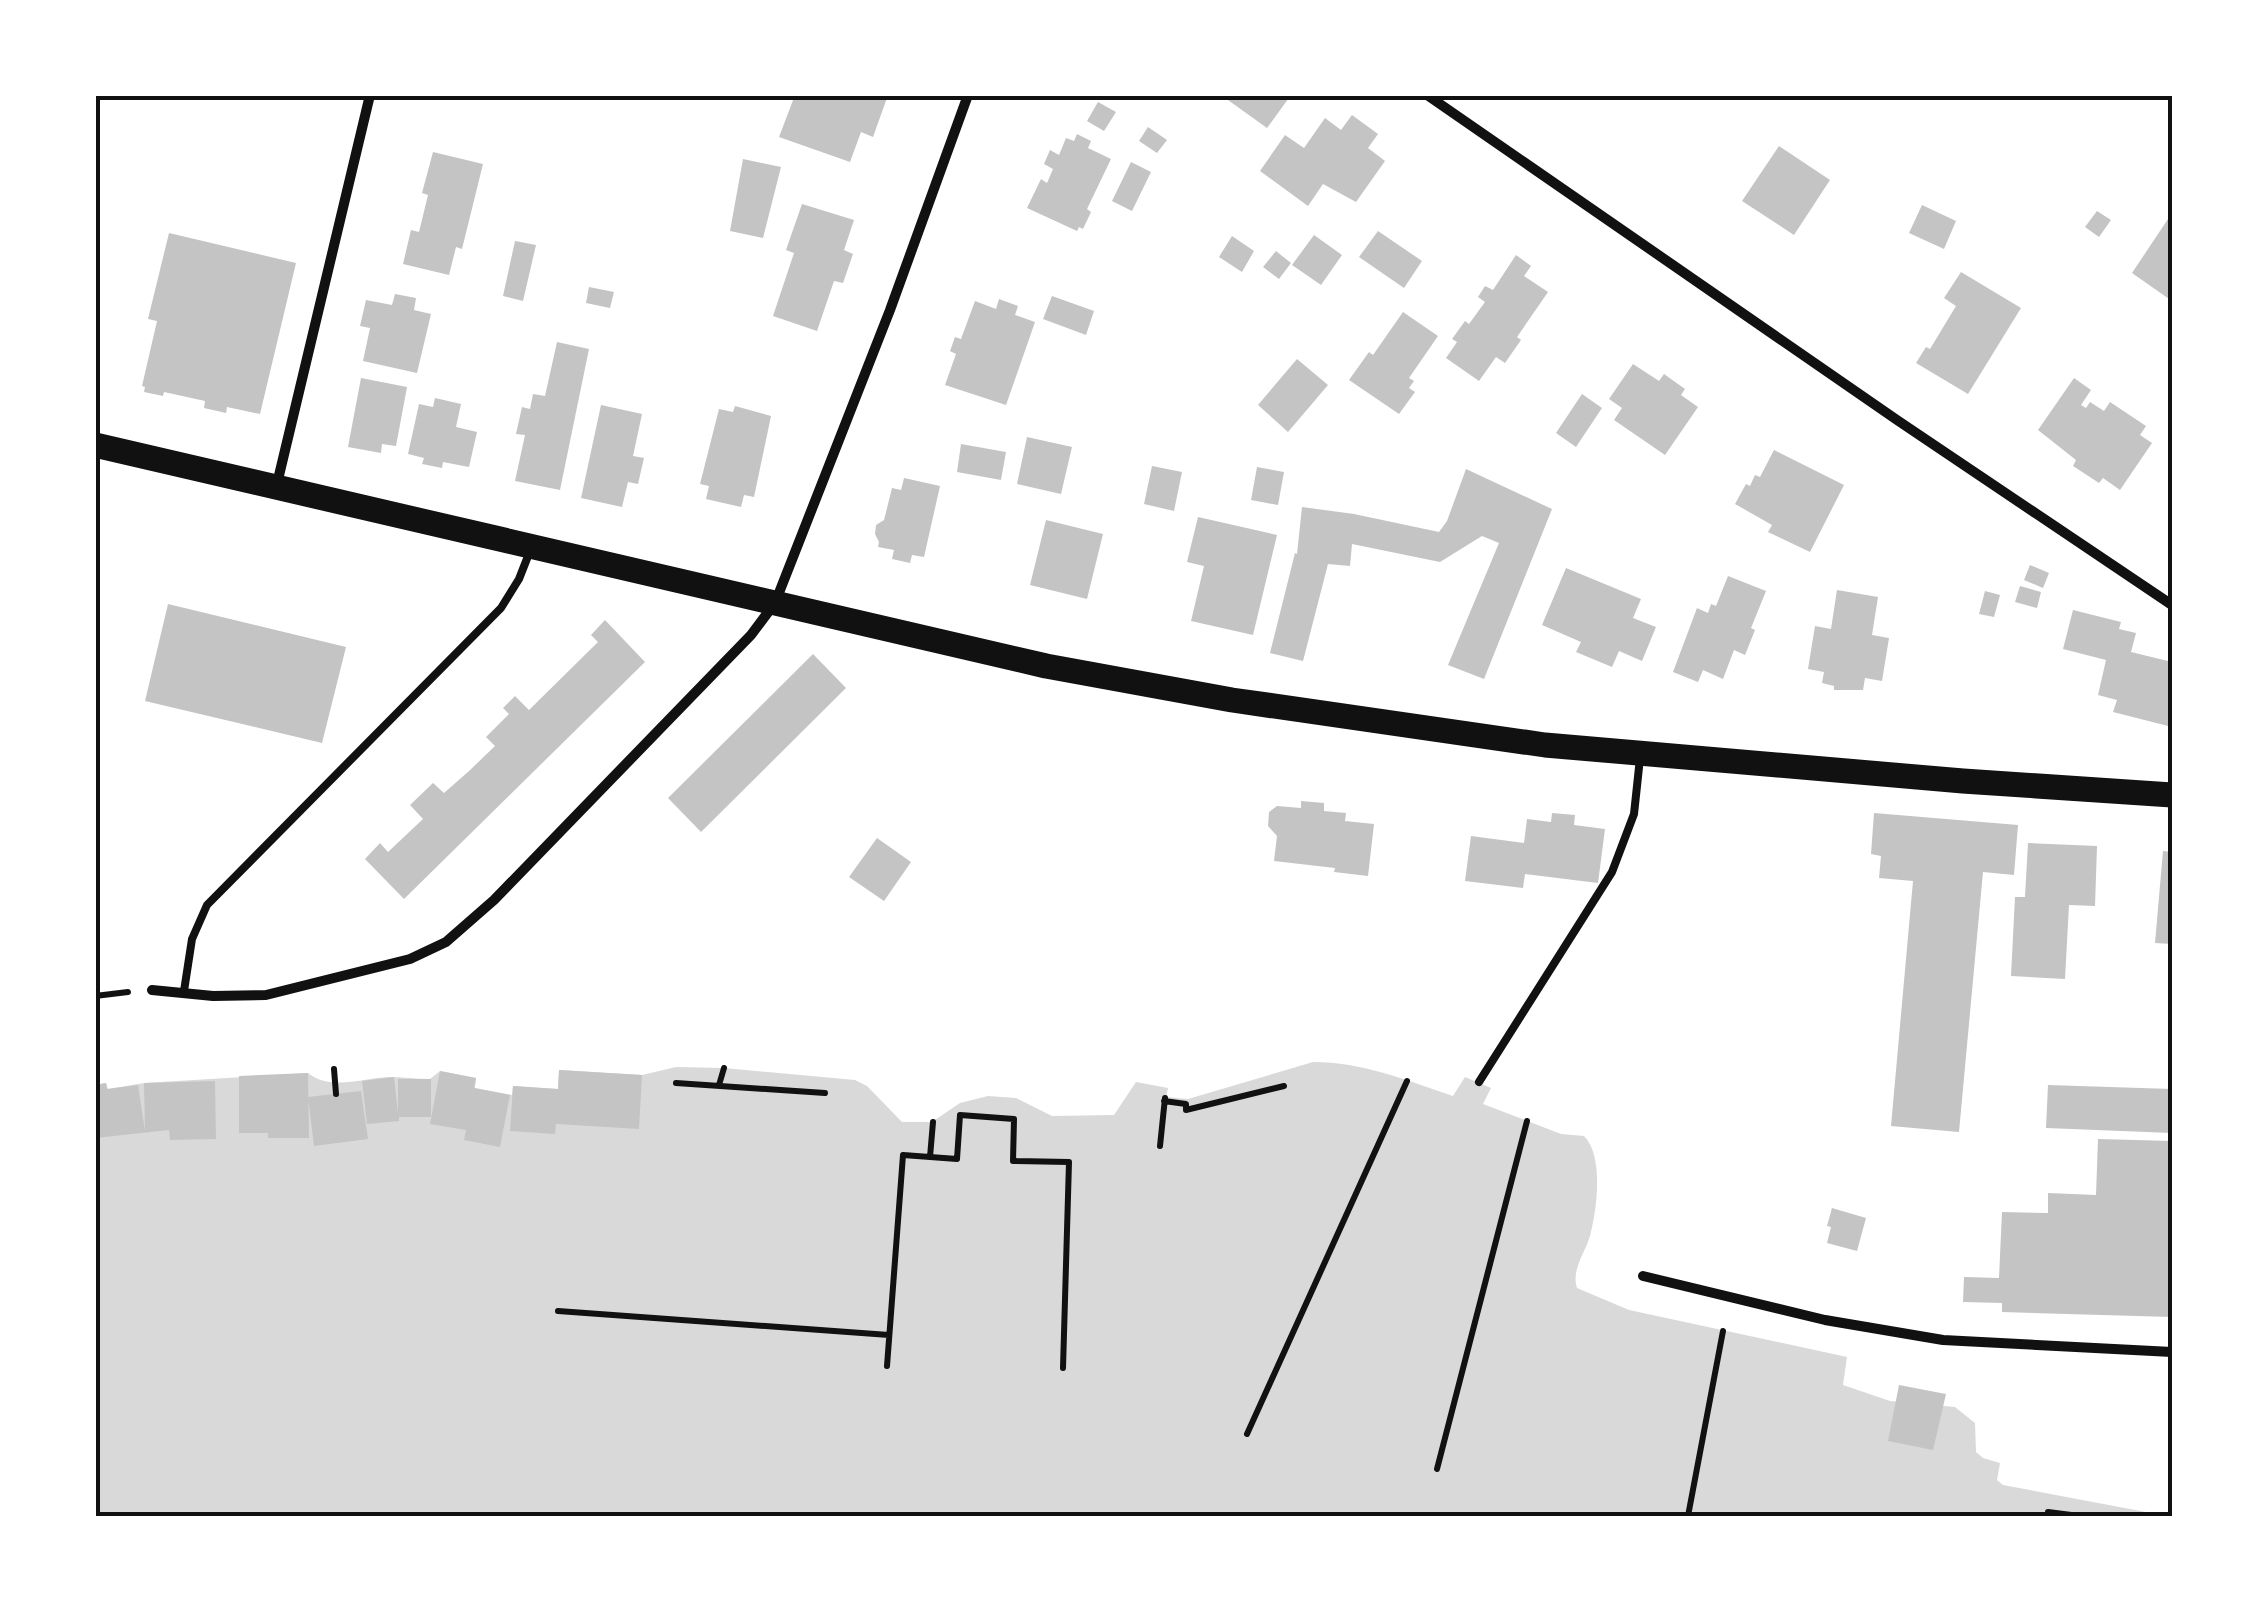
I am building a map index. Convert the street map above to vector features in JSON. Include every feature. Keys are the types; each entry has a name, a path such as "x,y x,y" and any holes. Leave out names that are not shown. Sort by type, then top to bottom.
{"main road":[{"path":"95,445 1046,666 1232,700 1545,745 1962,781 2172,794"}],"street":[{"path":"276,488 370,95"},
{"path":"152,990 213,996 266,995 410,960 446,942 494,900 751,635 775,602 890,310 968,95"},
{"path":"1427,95 2172,605"},
{"path":"1643,1276 1826,1320 1943,1340 2172,1352"}],"lane":[{"path":"184,991 192,940 207,904 501,608 520,580 531,546"},
{"path":"1479,1082 1612,872 1636,805 1640,753"}],"path":[{"path":"95,996 152,990"},
{"path":"719,1085 724,1068"},
{"path":"334,1069 336,1094"},
{"path":"1248,1434 1406,1081"},
{"path":"676,1082 825,1093"},
{"path":"1160,1146 1164,1099 1186,1104 1186,1110 1284,1086"},
{"path":"887,1366 903,1155 957,1159 960,1116 1014,1119 1012,1160 1068,1162 1063,1368"},
{"path":"1437,1469 1527,1121"},
{"path":"930,1157 933,1122"},
{"path":"558,1312 889,1335"},
{"path":"1688,1516 1723,1332"},
{"path":"2048,1516 2048,1512 2079,1516"}],"shaded area":[{"path":"1313,1062 1366,1069 1453,1096 1465,1077 1491,1088 1483,1104 1561,1134 1584,1136 1594,1156 1597,1183 1595,1212 1579,1262 1577,1288 1629,1310 1847,1357 1843,1385 1890,1401 1955,1407 1975,1423 1976,1452 2000,1463 1997,1480 2003,1485 2167,1516 95,1516 95,1085 106,1083 108,1089 144,1083 308,1073 336,1082 389,1077 430,1079 440,1071 476,1078 475,1088 512,1095 513,1086 558,1089 559,1070 642,1075 676,1067 724,1068 855,1080 867,1086 902,1122 932,1122 960,1103 988,1096 1016,1098 1052,1116 1114,1115 1136,1082 1168,1088 1166,1097 1188,1099"}],"building":[{"path":"795,95 888,95 873,137 861,132 850,162 779,137"},
{"path":"1221,95 1291,95 1267,128"},
{"path":"1098,102 1116,112 1104,131 1087,121"},
{"path":"1352,115 1378,134 1368,148 1385,161 1356,202 1323,184 1308,206 1260,171 1285,135 1304,148 1325,118 1341,130"},
{"path":"1148,127 1167,140 1157,153 1139,141"},
{"path":"1077,134 1091,141 1088,148 1111,159 1087,209 1091,212 1083,229 1079,227 1077,231 1027,208 1041,179 1047,183 1053,169 1044,164 1050,150 1059,155 1066,138 1074,141"},
{"path":"1779,146 1830,180 1794,235 1742,201"},
{"path":"433,152 483,164 462,249 456,247 449,275 403,264 411,230 419,232 428,195 422,193"},
{"path":"743,159 781,167 763,238 730,231"},
{"path":"1131,162 1151,172 1132,211 1112,201"},
{"path":"802,204 854,220 844,250 853,254 843,283 834,281 817,331 773,316 794,253 786,250"},
{"path":"1922,205 1956,221 1944,249 1909,233"},
{"path":"2097,211 2111,220 2099,237 2085,227"},
{"path":"2172,213 2172,301 2132,273"},
{"path":"1378,231 1422,261 1404,288 1359,257"},
{"path":"169,233 296,263 260,414 227,407 226,413 204,408 205,401 144,392 142,386 157,321 148,319"},
{"path":"1314,235 1342,255 1321,285 1292,265"},
{"path":"1232,236 1254,251 1242,272 1219,257"},
{"path":"515,241 536,245 523,301 503,296"},
{"path":"1276,251 1291,263 1279,279 1263,267"},
{"path":"1516,255 1531,266 1524,276 1548,292 1517,337 1521,340 1505,363 1496,357 1479,381 1446,358 1457,342 1452,339 1485,302 1478,297 1485,286 1493,290"},
{"path":"1961,272 2021,308 1968,394 1916,363 1926,347 1930,349 1956,306 1944,298"},
{"path":"589,287 614,292 610,308 586,303"},
{"path":"395,294 416,298 414,310 431,314 417,373 363,361 370,328 360,326 366,300 392,305"},
{"path":"1052,296 1094,311 1086,335 1043,319"},
{"path":"999,299 1018,306 1015,315 1035,322 1006,405 945,385 956,354 950,351 955,337 961,339 975,301 996,309"},
{"path":"1403,312 1438,336 1409,378 1414,381 1409,388 1415,392 1399,414 1349,380 1369,352 1373,355"},
{"path":"557,342 589,349 560,490 515,481 525,435 516,434 522,407 530,409 533,394 545,396"},
{"path":"1297,359 1328,385 1288,432 1258,405"},
{"path":"1633,364 1659,381 1664,374 1685,389 1681,395 1698,407 1665,455 1614,420 1622,408 1609,399"},
{"path":"361,378 407,387 396,446 382,444 381,453 348,447"},
{"path":"2074,378 2091,390 2081,405 2086,408 2090,402 2104,411 2110,402 2146,426 2140,435 2152,443 2120,490 2103,478 2099,483 2073,466 2076,460 2038,430"},
{"path":"1582,394 1602,408 1576,447 1556,433"},
{"path":"435,398 461,404 456,427 477,432 469,467 443,462 442,468 422,464 424,458 408,454 419,404 433,407"},
{"path":"601,405 642,414 633,456 644,458 638,484 628,482 622,507 581,498"},
{"path":"735,406 771,416 754,497 744,495 741,507 706,499 709,486 700,484 719,409 733,412"},
{"path":"1027,437 1072,447 1061,494 1017,484"},
{"path":"961,444 1006,452 1001,480 957,472"},
{"path":"1774,450 1844,485 1810,552 1768,532 1772,525 1735,504 1746,484 1750,486 1755,475 1760,477"},
{"path":"1152,466 1182,472 1174,511 1144,504"},
{"path":"1257,467 1284,472 1278,505 1251,500"},
{"path":"1466,469 1552,509 1484,679 1448,665 1499,543 1482,536 1440,562 1352,544 1350,566 1328,564 1303,661 1270,653 1297,554 1302,507 1439,532 1447,521"},
{"path":"904,478 940,486 924,557 912,555 910,563 892,559 894,550 878,547 875,534 876,525 884,520 892,488 901,490"},
{"path":"1198,517 1277,535 1253,635 1191,621 1204,566 1187,562"},
{"path":"1046,520 1103,534 1087,599 1030,585"},
{"path":"2030,565 2049,573 2043,588 2024,580"},
{"path":"1566,568 1641,599 1633,618 1656,627 1642,661 1619,651 1612,667 1576,652 1581,642 1542,625"},
{"path":"1728,576 1766,591 1745,655 1734,650 1723,679 1703,670 1698,682 1673,672 1697,608 1708,613 1711,604 1716,606"},
{"path":"2020,586 2041,592 2037,608 2015,602"},
{"path":"1837,590 1878,597 1872,635 1889,638 1882,681 1865,678 1863,690 1834,690 1834,686 1822,683 1824,672 1808,669 1815,626 1831,629"},
{"path":"1985,591 2000,595 1994,617 1979,614"},
{"path":"168,604 346,647 322,743 145,701"},
{"path":"2073,610 2121,622 2119,629 2136,633 2131,652 2172,662 2172,727 2113,712 2117,700 2098,695 2106,660 2063,649"},
{"path":"605,620 645,662 404,899 365,859 380,843 388,852 423,819 410,805 433,783 444,793 469,771 495,746 486,737 509,714 503,708 515,696 529,710 598,642 591,635"},
{"path":"813,654 846,688 701,832 668,798"},
{"path":"1301,801 1324,803 1324,811 1346,813 1345,821 1374,824 1368,876 1274,861 1277,836 1268,826 1269,812 1277,806 1301,808"},
{"path":"1552,813 1575,815 1574,825 1605,829 1598,883 1525,874 1523,888 1465,881 1471,836 1524,843 1527,819 1551,822"},
{"path":"1874,813 2018,825 2014,875 1983,872 1959,1132 1891,1126 1913,881 1879,878 1881,856 1871,854"},
{"path":"877,838 911,862 884,901 849,877"},
{"path":"2028,843 2097,846 2095,906 2069,905 2065,979 2011,976 2015,897 2025,897"},
{"path":"2163,851 2172,852 2172,944 2155,943"},
{"path":"559,1070 642,1075 639,1129 556,1124 555,1134 510,1131 513,1086 558,1089"},
{"path":"440,1071 476,1078 474,1088 510,1095 500,1147 464,1140 466,1130 430,1124"},
{"path":"308,1073 309,1138 239,1133 239,1076"},
{"path":"394,1077 398,1113 398,1079 431,1079 431,1117 399,1117 399,1121 367,1124 362,1081"},
{"path":"215,1081 216,1139 170,1140 169,1130 95,1138 95,1085 106,1083 107,1089 138,1085 145,1131 144,1083"},
{"path":"2048,1085 2172,1089 2172,1133 2046,1128"},
{"path":"361,1091 368,1139 314,1146 308,1097"},
{"path":"2098,1139 2172,1141 2172,1317 2002,1312 2002,1303 1963,1302 1964,1277 1999,1278 2002,1212 2048,1213 2048,1193 2096,1195"},
{"path":"1832,1208 1866,1218 1857,1251 1827,1243"},
{"path":"1899,1385 1946,1394 1933,1450 1888,1441"}]}
